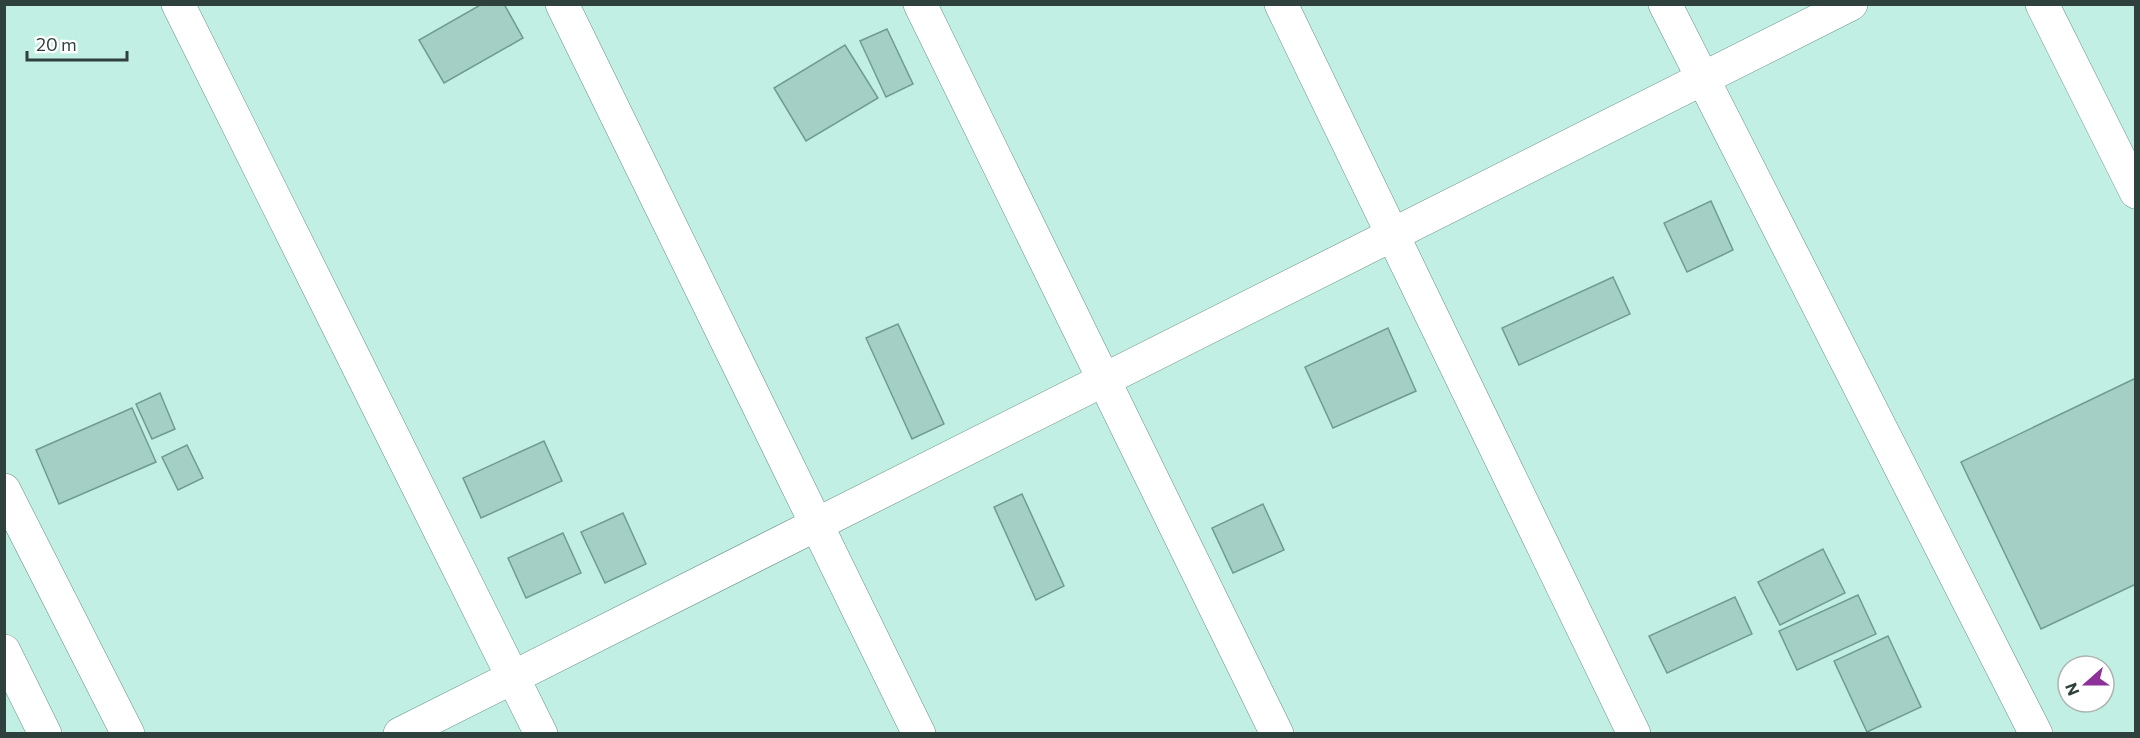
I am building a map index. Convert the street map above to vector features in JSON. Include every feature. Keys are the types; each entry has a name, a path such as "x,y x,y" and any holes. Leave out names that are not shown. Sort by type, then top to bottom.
{"main road":[{"path":"178,4 541,734"},
{"path":"562,4 818,523 919,734"},
{"path":"920,4 1277,734"},
{"path":"1281,4 1634,734"},
{"path":"1665,4 2036,734"},
{"path":"400,734 1851,4"},
{"path":"2042,4 2136,192"},
{"path":"4,490 128,734"},
{"path":"4,651 45,734"}],"building":[{"path":"482,4 504,4 523,38 444,83 419,40"},
{"path":"887,29 913,84 886,97 860,41"},
{"path":"845,45 878,98 806,141 774,88"},
{"path":"1711,201 1733,250 1687,272 1664,223"},
{"path":"1613,277 1630,314 1519,365 1502,328"},
{"path":"898,324 944,424 912,439 866,338"},
{"path":"1388,328 1416,391 1333,428 1305,367"},
{"path":"2136,378 2136,584 2041,629 1961,462"},
{"path":"160,393 175,429 152,439 136,404"},
{"path":"132,408 156,462 59,504 36,450"},
{"path":"544,441 562,481 481,518 463,478"},
{"path":"187,445 203,478 178,490 162,457"},
{"path":"1022,494 1064,586 1036,600 994,507"},
{"path":"1263,504 1284,550 1233,573 1212,528"},
{"path":"623,513 646,564 605,583 581,532"},
{"path":"563,533 581,573 526,598 508,558"},
{"path":"1823,549 1845,593 1780,625 1758,582"},
{"path":"1858,595 1876,634 1797,670 1779,631"},
{"path":"1735,597 1752,634 1667,673 1649,636"},
{"path":"1888,636 1921,707 1867,732 1834,661"}]}
